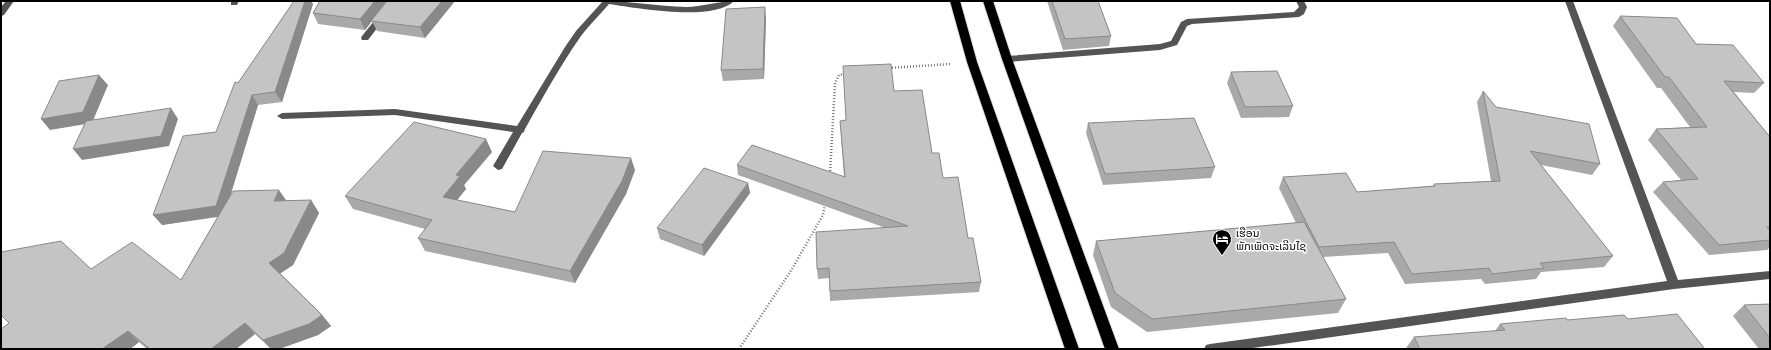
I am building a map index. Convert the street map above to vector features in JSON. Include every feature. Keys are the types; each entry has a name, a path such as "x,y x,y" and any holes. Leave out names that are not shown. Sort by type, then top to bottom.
{"highway":[{"path":"955,1 972,62 1072,349"},
{"path":"988,1 1007,59 1112,349"}],"street":[{"path":"1,13 10,1"},
{"path":"365,38 394,1"},
{"path":"498,166 521,130 553,73 579,34 607,1 661,8 699,10 722,6 730,1"},
{"path":"1007,59 1160,47 1174,43 1184,24 1190,21 1296,14 1301,12 1303,7 1300,1"},
{"path":"1569,1 1674,285"},
{"path":"282,116 395,112 521,130"},
{"path":"1210,349 1674,285 1770,275"}],"path":[{"path":"881,69 972,62"},
{"path":"830,180 835,83 839,75 851,71"},
{"path":"739,349 792,270 823,215 826,201"}],"building":[{"path":"294,1 305,1 275,92 252,95 216,206 153,215 183,136 216,132 235,82 238,83"},
{"path":"320,1 375,1 360,19 313,13"},
{"path":"387,1 442,1 420,27 371,21"},
{"path":"1052,1 1098,1 1111,36 1065,39"},
{"path":"765,7 763,69 721,70 726,9"},
{"path":"1620,16 1677,18 1696,44 1733,45 1764,83 1724,81 1770,137 1770,227 1767,227 1770,231 1770,240 1719,245 1663,182 1698,179 1656,129 1707,127 1669,77 1665,77"},
{"path":"891,64 894,91 922,90 932,153 939,153 943,178 958,177 968,238 973,238 981,282 830,291 829,268 817,269 816,232 908,226 737,165 752,145 845,177 840,121 846,120 843,66"},
{"path":"1277,71 1293,106 1245,107 1231,72"},
{"path":"99,75 83,112 41,119 59,81"},
{"path":"1483,91 1496,107 1589,124 1600,164 1530,151 1613,256 1540,263 1544,268 1492,274 1489,268 1412,274 1394,242 1319,247 1283,177 1346,173 1357,192 1435,186 1434,184 1500,181"},
{"path":"171,108 161,136 73,149 86,121"},
{"path":"1194,118 1215,167 1105,174 1088,123"},
{"path":"414,122 486,139 456,175 460,176 443,197 515,212 543,151 631,158 622,181 570,271 418,238 432,220 345,196"},
{"path":"704,168 748,183 702,245 657,228"},
{"path":"279,190 274,201 311,200 284,253 269,263 322,315 309,324 263,340 245,323 211,349 150,349 128,331 102,349 1,349 1,329 9,323 1,315 1,252 61,241 91,269 132,242 181,280 233,191"},
{"path":"1304,222 1346,299 1152,319 1115,293 1096,241"},
{"path":"1770,304 1770,338 1744,305"},
{"path":"1677,314 1705,349 1420,349 1414,337 1505,330 1500,324 1566,318 1567,320 1624,315 1628,319"}],"place":[{"name":"ເຮືອນ ພັກເພັດຈະເລີນໄຊ","path":"1222,256"}]}
